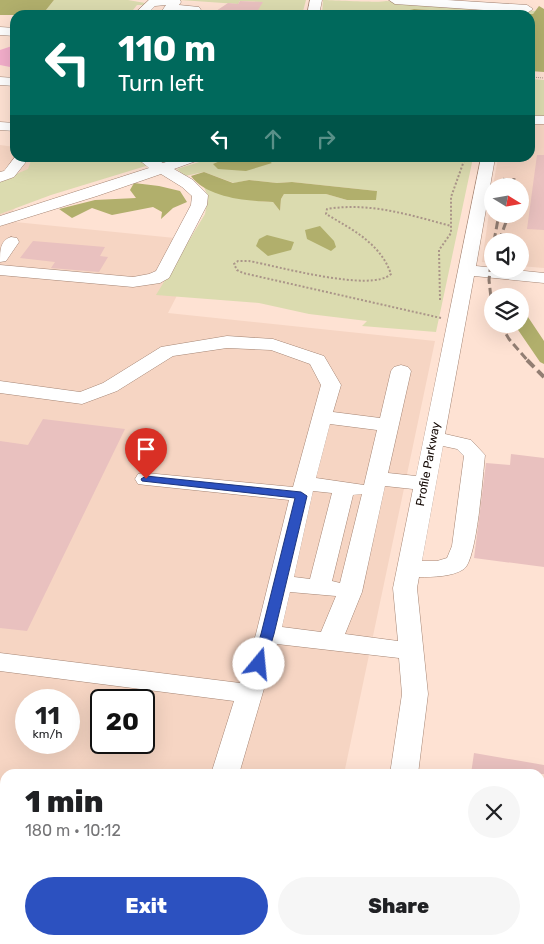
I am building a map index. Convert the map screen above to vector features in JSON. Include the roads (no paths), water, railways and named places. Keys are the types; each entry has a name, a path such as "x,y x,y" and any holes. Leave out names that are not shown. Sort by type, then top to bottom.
{"street":[{"path":"143,10 149,2 154,0 175,2 168,10"},
{"path":"395,0 527,9"},
{"path":"0,177 10,174 19,162"},
{"path":"0,270 133,282 154,279 163,274 200,200 200,194 195,189 150,162"},
{"path":"0,221 91,193 178,162"},
{"name":"Profile Parkway","path":"405,769 415,694 405,597 408,569 487,162"},
{"path":"0,216 116,179 124,180"},
{"path":"0,257 11,242"},
{"path":"466,270 544,278"},
{"path":"0,387 82,398 110,387 168,351 227,342 273,346 317,360 331,385 303,489 268,634 227,769"},
{"path":"331,642 334,626 350,592 401,371"},
{"path":"322,417 388,425"},
{"path":"408,569 438,569 457,563 463,546 475,455 464,444 433,438"},
{"path":"146,479 303,489 424,484"},
{"path":"319,588 344,488"},
{"path":"280,583 350,592"},
{"path":"268,634 411,651"},
{"path":"0,662 250,694"}],"railway":[{"path":"495,233 497,223"},
{"path":"502,233 506,223"},
{"path":"489,278 490,288"},
{"path":"505,333 528,361"},
{"path":"528,361 544,377"}]}
